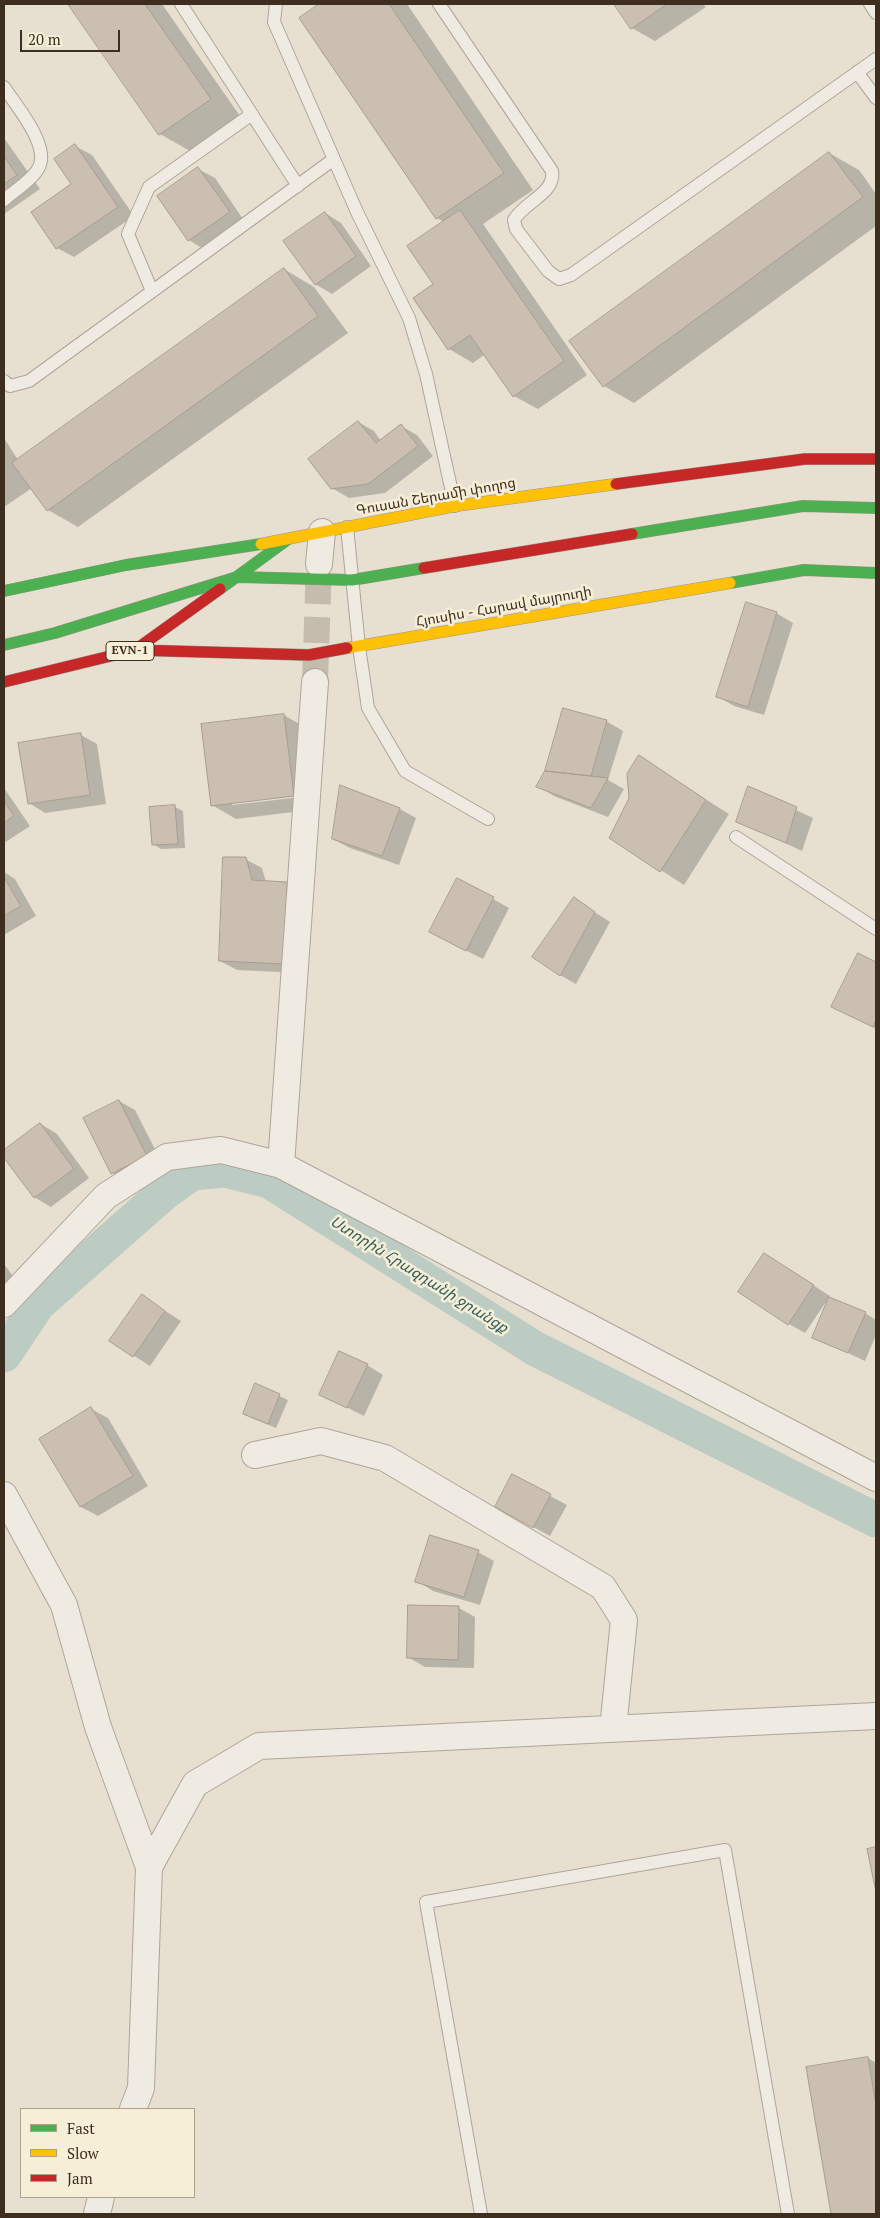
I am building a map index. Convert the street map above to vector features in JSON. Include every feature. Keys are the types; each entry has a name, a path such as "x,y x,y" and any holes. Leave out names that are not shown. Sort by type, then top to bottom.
{"main road":[{"name":"Գուսան Շերամի փողոց","path":"4,591 126,565 287,540 455,506 805,459 876,459"},
{"path":"4,645 55,633 237,577 352,580 803,506 876,508"},
{"name":"Հյուսիս - Հարավ մայրուղի","path":"135,650 287,540"},
{"name":"Հյուսիս - Հարավ մայրուղի","path":"4,682 135,650 308,655 804,570 876,574"}],"street":[{"path":"319,564 334,530"},
{"path":"281,1165 315,682"},
{"path":"4,1304 106,1196 167,1157 221,1150 281,1165 876,1478"},
{"path":"255,1455 321,1441 385,1458 603,1587 624,1620 613,1729"},
{"path":"4,1495 64,1605 98,1727 149,1867 142,2088 133,2108"},
{"path":"149,1867 195,1784 259,1746 876,1716"},
{"path":"97,2214 101,2198"}],"lane":[{"path":"181,4 298,186"},
{"path":"276,4 274,22 357,212 409,318 426,374 455,506"},
{"path":"439,4 552,171 553,179 549,187 518,212 514,220 516,229 548,272 559,279 571,275 876,59"},
{"path":"870,4 876,13"},
{"path":"857,72 876,98"},
{"path":"4,87 40,144 43,158 38,170 4,200"},
{"path":"152,291 128,234 149,187 252,114"},
{"path":"4,381 10,386 29,381 334,159"},
{"path":"334,530 352,580 368,708 406,771 488,819"},
{"path":"736,837 876,929"},
{"path":"482,2214 426,1902 725,1850 788,2214"}],"building":[{"path":"68,4 145,4 211,99 159,135"},
{"path":"319,4 389,4 504,173 436,219 299,18"},
{"path":"614,4 667,4 631,29"},
{"path":"75,144 118,207 56,249 31,212 71,184 54,159"},
{"path":"829,152 863,197 603,387 569,341"},
{"path":"4,156 17,175 4,184"},
{"path":"198,167 230,212 188,241 157,196"},
{"path":"460,210 564,361 513,397 470,335 448,350 413,298 433,284 407,246"},
{"path":"325,212 356,256 315,285 283,241"},
{"path":"284,268 318,316 47,511 12,463"},
{"path":"358,421 376,443 401,424 418,446 368,484 331,489 308,459"},
{"path":"746,602 777,612 748,707 716,697"},
{"path":"563,708 607,720 591,776 545,771"},
{"path":"284,714 294,796 211,806 201,724"},
{"path":"81,733 90,795 28,804 18,743"},
{"path":"639,755 706,800 660,872 609,838 629,798 627,774"},
{"path":"545,771 608,778 591,808 536,787"},
{"path":"340,785 400,808 382,856 332,839"},
{"path":"748,786 797,807 786,843 736,822"},
{"path":"4,801 14,816 4,823"},
{"path":"175,805 178,844 152,845 149,807"},
{"path":"223,857 246,857 252,880 287,882 284,964 219,961"},
{"path":"4,877 21,906 4,916"},
{"path":"457,878 494,897 466,951 429,932"},
{"path":"574,897 595,912 560,976 532,957"},
{"path":"858,953 876,962 876,1020 873,1027 831,1007"},
{"path":"119,1100 147,1156 111,1174 83,1118"},
{"path":"40,1123 74,1169 34,1198 4,1158 4,1150"},
{"path":"764,1253 814,1285 788,1325 738,1292"},
{"path":"142,1294 165,1311 133,1357 109,1341"},
{"path":"829,1297 866,1312 848,1353 812,1338"},
{"path":"339,1351 368,1364 347,1408 319,1395"},
{"path":"255,1383 280,1394 268,1424 243,1414"},
{"path":"91,1407 133,1476 80,1507 39,1439"},
{"path":"512,1474 551,1494 533,1528 495,1507"},
{"path":"430,1535 479,1550 464,1597 415,1582"},
{"path":"408,1605 459,1606 458,1660 407,1658"},
{"path":"876,1847 876,1892 867,1849"},
{"path":"868,2057 876,2105 876,2214 831,2214 806,2067"}],"waterway":[{"name":"Ստորին Հրազդանի ջրանցք","path":"4,1355 38,1304 164,1193 192,1173 225,1170 269,1181 534,1348 876,1520"}],"tunnel":[{"path":"315,682 319,564"}],"traffic: fast":[{"path":"632,534 803,506 876,508"},
{"path":"220,589 287,540"},
{"path":"4,591 126,565 261,544"},
{"path":"4,645 55,633 237,577 352,580 424,568"},
{"path":"730,583 804,570 876,573"}],"traffic: slow":[{"path":"261,544 455,506 616,484"},
{"path":"347,648 730,583"}],"traffic: jam":[{"path":"616,484 805,459 876,459"},
{"path":"424,568 632,534"},
{"path":"4,682 135,650 220,589"},
{"path":"135,650 309,655 347,648"}]}
